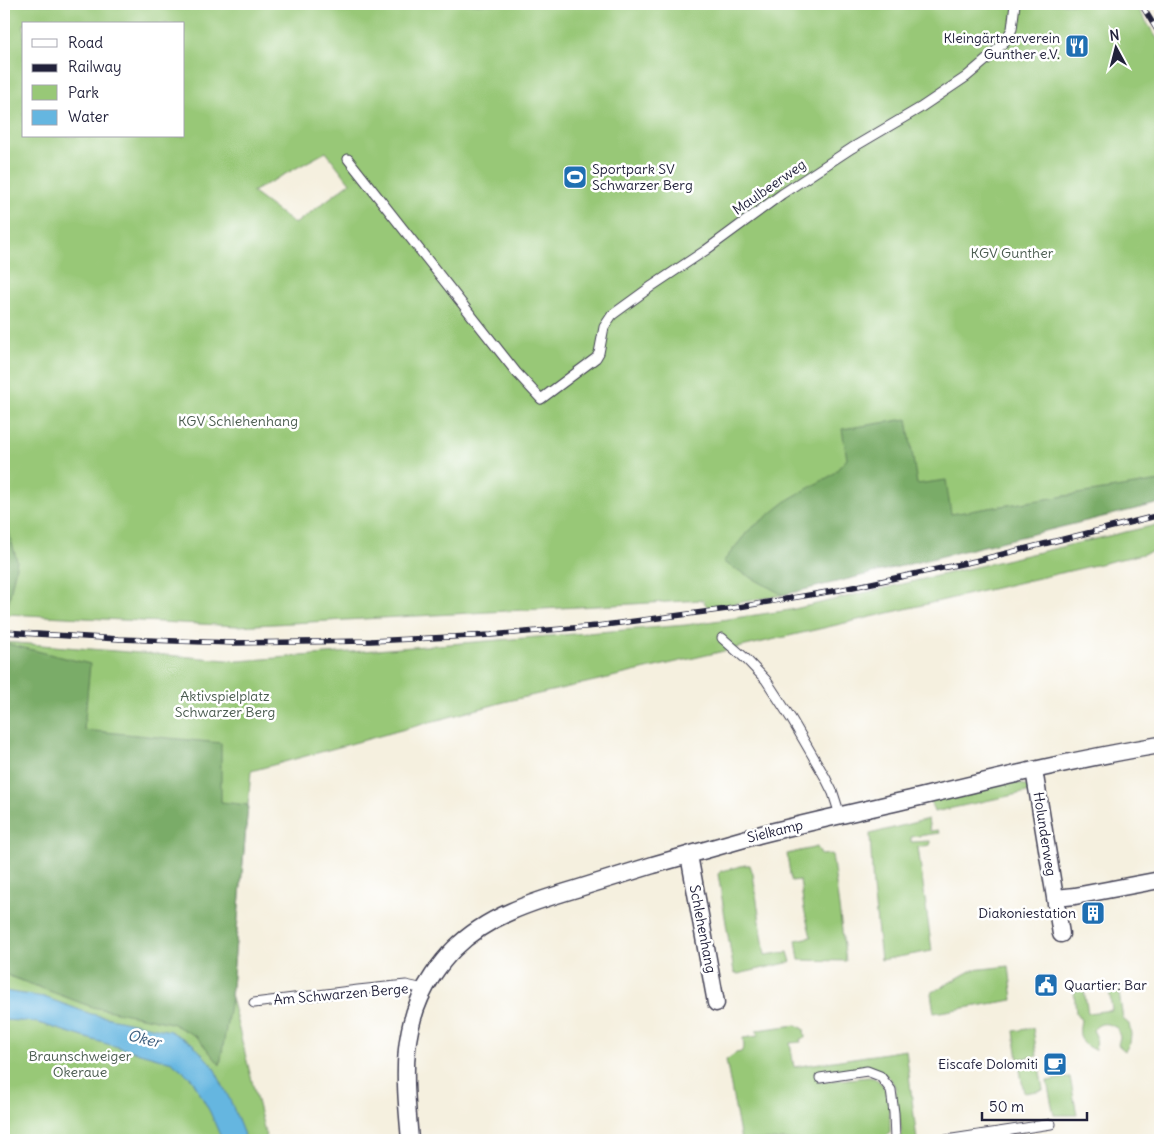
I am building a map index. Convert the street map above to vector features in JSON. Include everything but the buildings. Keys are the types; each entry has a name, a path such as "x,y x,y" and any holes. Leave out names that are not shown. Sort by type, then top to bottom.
{"street":[{"name":"Sielkamp","path":"424,989 440,965 471,934 522,906 551,896 760,835 840,815 1034,770 1160,745"},
{"name":"Holunderweg","path":"1034,770 1061,934"},
{"name":"Schlehenhang","path":"689,855 716,1004"},
{"path":"1056,898 1160,880"},
{"name":"Am Schwarzen Berge","path":"410,1140 405,1070 406,1047 412,1021 424,989"}],"lane":[{"name":"Maulbeerweg","path":"348,159 516,372 541,399 596,358 599,353 604,327 612,315 712,246 782,194 966,77 1005,41 1012,29 1015,4"},
{"path":"722,638 766,680 825,776 834,793 840,815"},
{"name":"Am Schwarzen Berge","path":"254,1003 406,985 424,989"},
{"path":"820,1078 867,1071 880,1076 891,1090 895,1140"},
{"path":"946,1140 1051,1124"}],"green space":[{"path":"4,4 1135,4 1160,43 1160,496 774,589 783,595 708,608 703,600 238,626 7,614 4,625","holes":["326,152 350,183 295,224 252,192"]},
{"path":"907,419 917,484 946,480 951,514 1160,481 1160,503 783,595 723,562 748,531 789,499 832,475 847,459 842,429"},
{"path":"4,514 17,561 6,614 4,614"},
{"path":"1160,524 1160,550 504,702 251,771 231,998 267,1140 4,1140 4,642 239,661 686,625 790,610"},
{"path":"4,643 90,664 84,730 221,743 221,802 248,805 231,998 220,1065 197,1037 171,1023 92,1007 4,974"},
{"path":"1010,782 1022,784 1032,791 934,812 930,800"},
{"path":"928,819 930,831 938,830 939,833 911,837 911,842 930,841 930,845 918,847 932,951 881,960 873,888 870,834"},
{"path":"817,847 821,855 832,854 846,961 799,960 796,940 811,937 804,909 800,880 791,881 787,854"},
{"path":"750,865 753,874 765,955 788,952 791,962 738,974 734,972 718,874 721,871"},
{"path":"1009,966 1013,1000 934,1013 931,993 972,970"},
{"path":"1118,987 1123,1019 1129,1024 1130,1043 1125,1051 1118,1045 1120,1037 1117,1028 1101,1024 1093,1030 1096,1036 1095,1050 1090,1048 1083,1042 1080,1035 1081,1020 1076,1013 1074,991 1084,990 1088,1013 1112,1010 1109,989"},
{"path":"796,1025 804,1029 805,1038 800,1039 801,1042 790,1043 794,1067 906,1050 917,1140 902,1140 895,1087 887,1076 869,1067 817,1074 818,1082 868,1077 881,1083 889,1103 890,1119 890,1133 882,1140 741,1140 726,1060 741,1052 744,1047 743,1038 758,1036 757,1030"},
{"path":"1033,1028 1037,1056 1018,1059 1014,1031"},
{"path":"1038,1060 1043,1090 1024,1093 1019,1064"},
{"path":"1070,1077 1077,1115 1054,1115 1047,1081"}],"water":[{"name":"Oker","path":"4,991 44,997 91,1014 170,1031 193,1044 213,1066 231,1102 246,1140 222,1140 210,1112 192,1079 172,1062 35,1022 4,1020"}],"railway":[{"path":"1141,4 1160,35"},
{"path":"4,632 233,643 371,641 491,635 597,626 727,609 839,590 975,561 1160,515"}],"place":[{"name":"Kleingärtnerverein Gunther e.V.","path":"1077,46"},
{"name":"Sportpark SV Schwarzer Berg","path":"575,177"},
{"name":"Diakoniestation","path":"1093,913"},
{"name":"Quartier: Bar","path":"1046,985"},
{"name":"Eiscafe Dolomiti","path":"1055,1064"}],"park label":[{"name":"KGV Gunther","path":"1012,253"},
{"name":"KGV Schlehenhang","path":"238,421"},
{"name":"Aktivspielplatz Schwarzer Berg","path":"225,704"},
{"name":"Braunschweiger Okeraue","path":"80,1064"}]}
